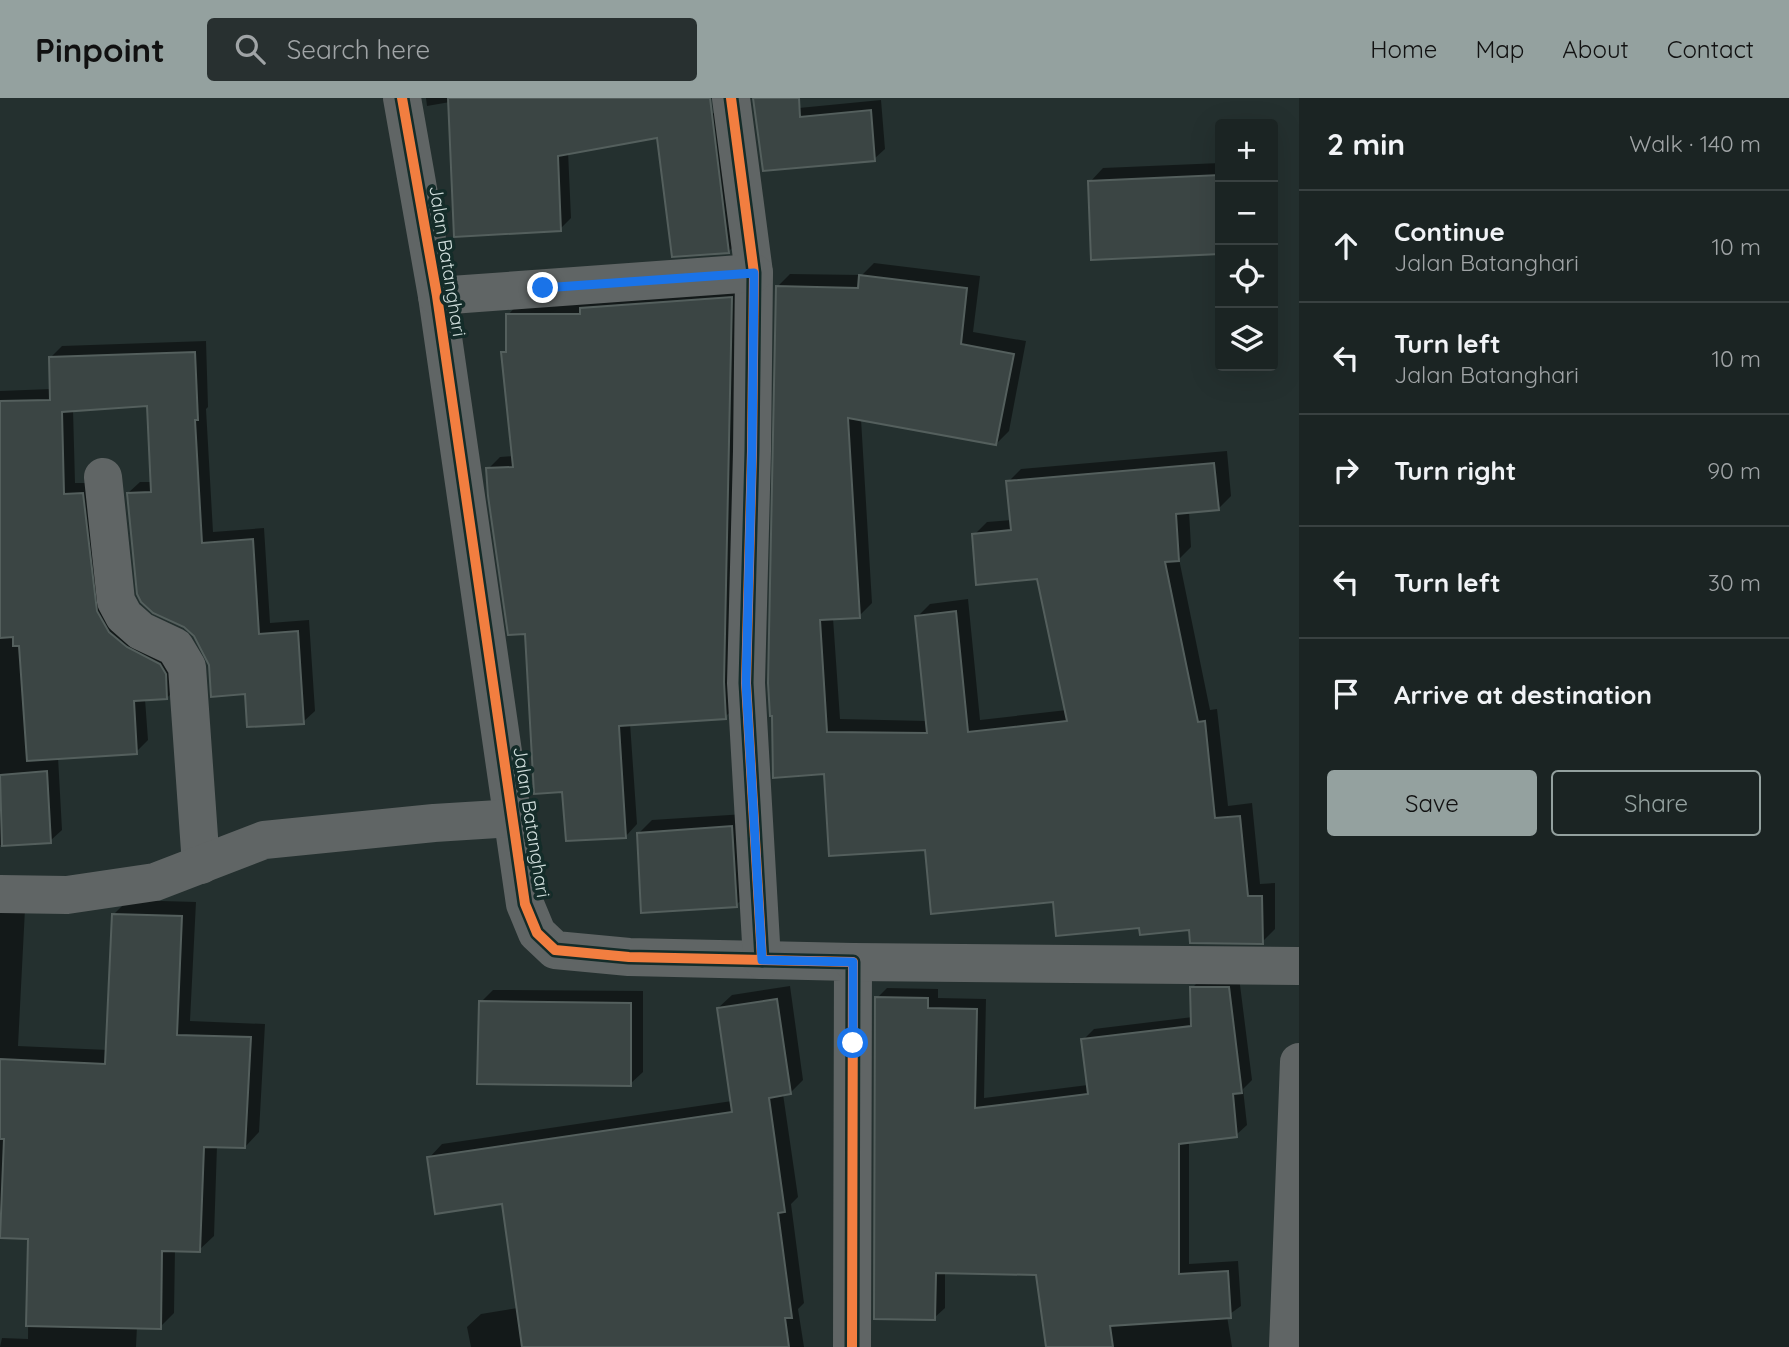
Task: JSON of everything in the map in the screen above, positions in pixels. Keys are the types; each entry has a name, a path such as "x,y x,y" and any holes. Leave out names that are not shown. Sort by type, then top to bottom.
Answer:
{"street":[{"name":"Jalan Batanghari","path":"402,98 438,296 525,904 537,933 555,950 629,957 1299,966"},
{"path":"731,98 754,273 746,683 762,960"},
{"path":"438,296 754,273"},
{"path":"103,477 116,601 124,616 141,631 175,648 187,667 201,865"},
{"path":"0,894 67,895 155,882 264,840 513,818"},
{"path":"852,1347 853,962"},
{"path":"1288,1347 1299,1062"}],"building":[{"path":"448,98 710,98 729,253 672,257 657,138 558,156 561,231 454,237"},
{"path":"753,98 799,98 800,117 871,110 875,161 763,171"},
{"path":"1215,175 1215,254 1091,260 1088,181"},
{"path":"859,275 967,288 961,344 1014,354 996,445 848,418 860,618 820,620 827,732 927,733 915,616 956,611 968,732 1067,721 1037,579 976,585 972,534 1011,530 1006,481 1214,463 1219,510 1176,514 1179,561 1165,562 1198,722 1205,721 1215,818 1240,816 1248,896 1262,896 1263,944 1190,943 1189,930 1140,935 1139,928 1056,936 1053,902 931,914 925,850 829,856 824,774 773,778 772,716 768,683 776,286 858,288"},
{"path":"732,297 724,682 726,719 619,726 626,838 566,841 562,792 534,794 525,634 508,635 488,496 486,468 513,467 501,352 506,352 506,314 580,314 580,308"},
{"path":"195,352 198,420 195,420 202,543 253,539 259,634 298,631 304,724 247,727 245,694 211,697 209,665 194,636 184,627 153,613 137,594 127,493 151,492 147,406 62,412 64,494 83,493 97,611 109,632 127,647 160,664 166,674 167,699 134,701 137,754 27,761 19,646 13,646 13,637 0,638 0,401 50,400 49,357"},
{"path":"47,771 51,843 2,846 0,775"},
{"path":"732,826 737,907 641,913 637,833"},
{"path":"112,914 182,916 177,1035 251,1037 245,1148 204,1147 200,1252 162,1251 161,1329 26,1326 28,1239 0,1238 4,1139 0,1139 0,1059 105,1064"},
{"path":"1190,987 1229,987 1242,1093 1233,1094 1237,1137 1179,1144 1179,1274 1228,1271 1231,1318 1110,1326 1113,1347 1046,1347 1036,1275 936,1273 935,1320 874,1319 875,997 928,998 928,1008 977,1009 975,1108 1088,1094 1081,1039 1191,1026"},
{"path":"777,999 791,1094 769,1098 785,1212 778,1213 792,1318 785,1318 789,1347 522,1347 502,1204 435,1214 427,1157 732,1112 717,1008"},
{"path":"479,1001 631,1003 631,1086 477,1084"}],"cycle path":[{"path":"402,98 437,296 525,904 537,933 555,950 629,957 853,962 852,1347"},
{"path":"731,98 754,273 746,683 762,960"}],"route":[{"path":"543,288 754,273 746,683 762,960 853,962 853,1043"}]}
